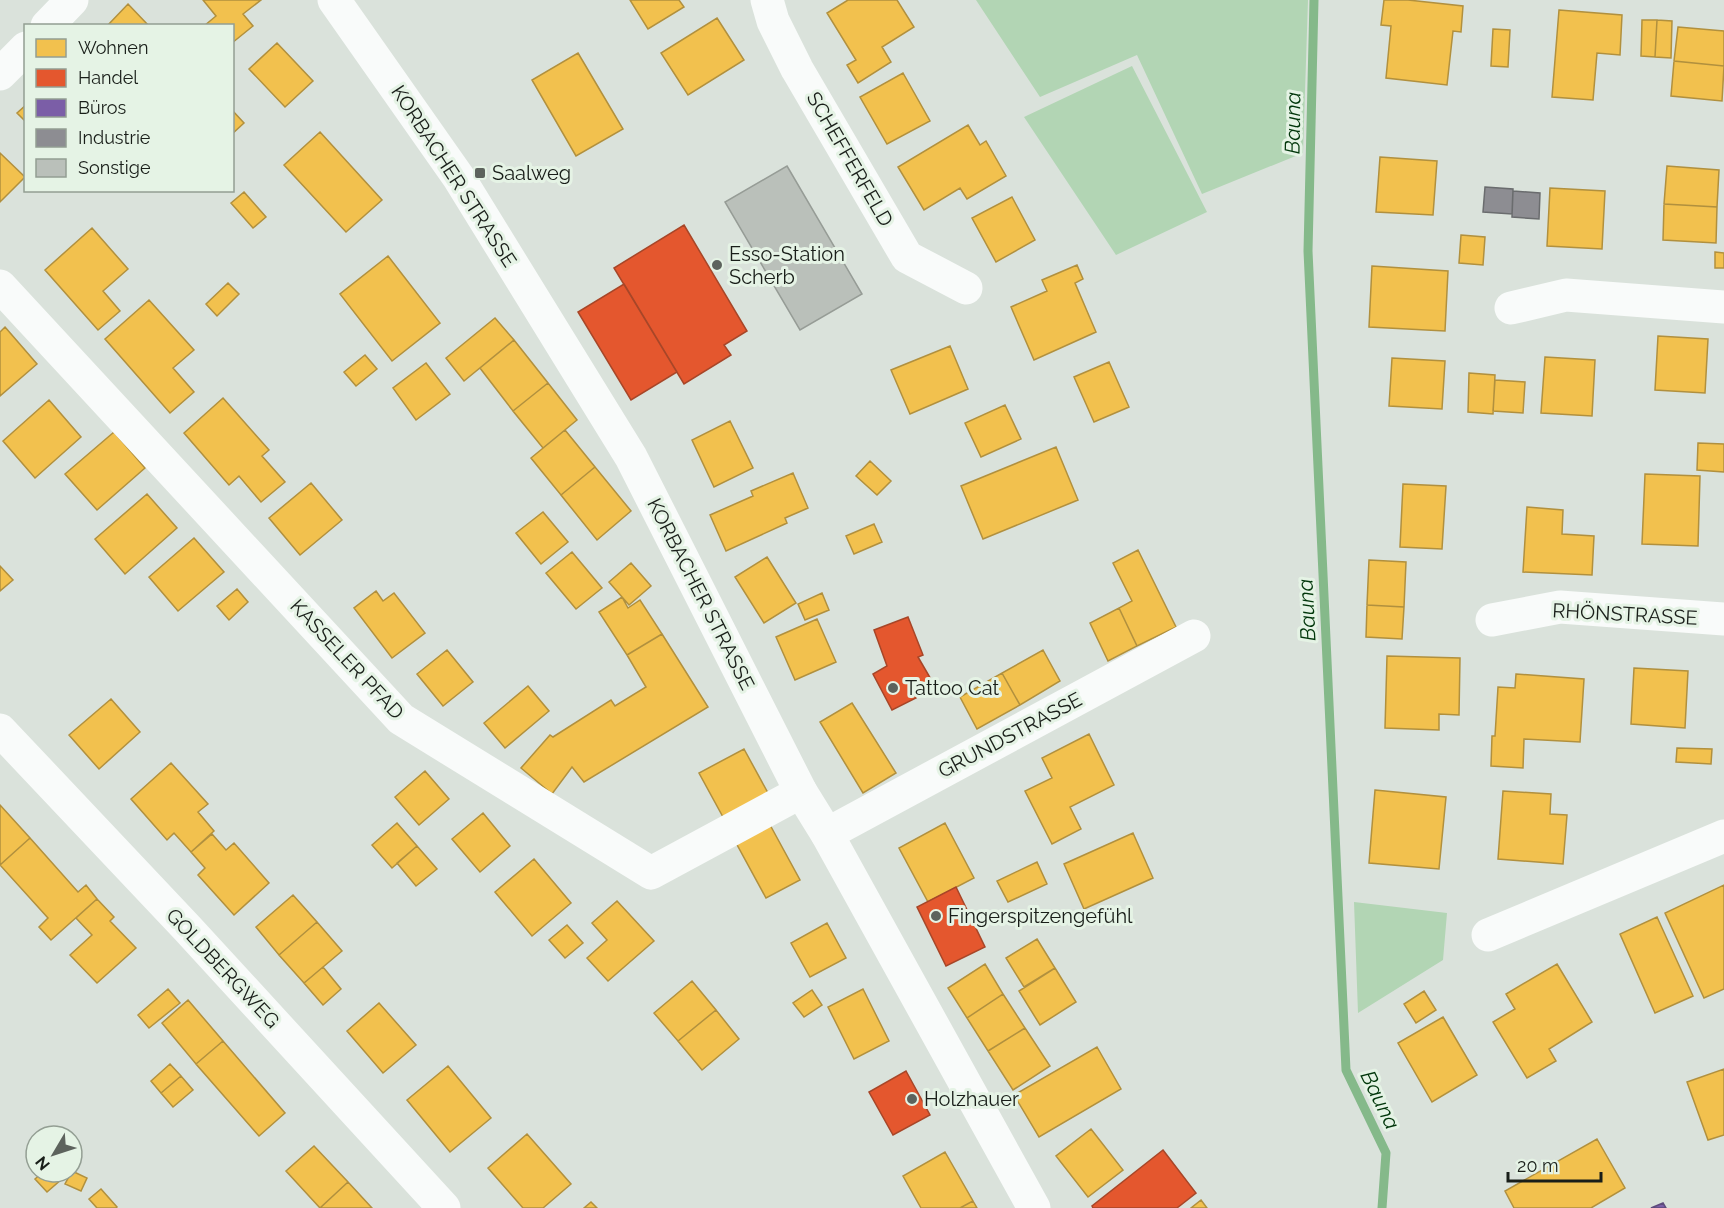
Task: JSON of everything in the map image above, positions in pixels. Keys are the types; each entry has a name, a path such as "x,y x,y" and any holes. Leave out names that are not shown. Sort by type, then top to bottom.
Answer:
{"street":[{"name":"KORBACHER STRASSE","path":"334,0 459,178 631,457 801,792 827,834 1034,1208"},
{"name":"SCHEFFERFELD","path":"767,0 773,21 797,69 907,257 966,288"},
{"path":"0,74 24,50"},
{"name":"KASSELER PFAD","path":"0,286 401,719 651,873 801,792"},
{"path":"1511,309 1566,295 1724,307"},
{"name":"RHÖNSTRASSE","path":"1492,620 1560,607 1724,619"},
{"name":"GRUNDSTRASSE","path":"827,834 1194,636"},
{"name":"GOLDBERGWEG","path":"0,730 187,928 444,1208"},
{"path":"1488,935 1724,836"}],"green space":[{"path":"976,0 1308,0 1303,153 1202,194 1137,55 1040,97"},
{"path":"1132,66 1207,212 1116,255 1024,117"},
{"path":"1354,902 1447,913 1443,960 1358,1013"}],"building: Wohnen":[{"path":"203,0 261,0 243,14 253,26 234,41 234,24 206,24 216,16"},
{"path":"630,0 679,0 684,7 648,29"},
{"path":"848,0 897,0 914,27 882,47 891,62 858,83 847,65 856,60 827,13"},
{"path":"1384,0 1408,0 1463,6 1461,32 1453,31 1447,85 1386,78 1391,26 1381,25"},
{"path":"128,4 147,24 109,24"},
{"path":"1559,10 1622,15 1620,55 1597,53 1593,100 1552,97"},
{"path":"717,18 744,60 688,95 661,53"},
{"path":"1642,20 1657,20 1655,57 1641,56"},
{"path":"1657,20 1672,21 1671,58 1655,57"},
{"path":"1678,27 1724,31 1724,66 1674,61"},
{"path":"1493,29 1510,30 1508,67 1491,66"},
{"path":"277,43 313,81 285,107 249,69"},
{"path":"578,53 623,129 576,156 532,80"},
{"path":"1674,61 1724,66 1722,101 1671,96"},
{"path":"903,73 930,121 887,144 860,97"},
{"path":"24,107 24,120 17,113"},
{"path":"234,112 244,123 234,132"},
{"path":"968,125 980,145 986,141 1006,176 967,199 960,188 924,210 898,167"},
{"path":"320,132 382,200 346,232 284,165"},
{"path":"0,153 24,178 0,202"},
{"path":"1380,157 1437,161 1433,215 1376,212"},
{"path":"1667,166 1719,170 1717,207 1664,204"},
{"path":"1550,188 1605,191 1602,249 1547,246"},
{"path":"244,192 266,217 253,228 231,203"},
{"path":"1012,197 1035,240 996,262 972,218"},
{"path":"1664,204 1717,207 1716,243 1663,240"},
{"path":"92,228 128,269 103,291 120,311 98,330 45,270"},
{"path":"1461,235 1485,237 1483,265 1459,263"},
{"path":"1715,252 1724,253 1724,268 1715,268"},
{"path":"388,256 440,323 392,361 340,294"},
{"path":"1077,265 1083,279 1075,283 1096,332 1034,360 1011,307 1047,291 1042,280"},
{"path":"1372,266 1448,271 1445,331 1369,327"},
{"path":"228,283 239,294 217,316 206,304"},
{"path":"149,300 194,350 173,368 194,392 170,413 105,339"},
{"path":"495,318 514,340 464,381 446,358"},
{"path":"5,327 37,364 0,396 0,332"},
{"path":"1658,336 1708,339 1705,393 1655,390"},
{"path":"514,340 548,383 513,411 480,368"},
{"path":"950,346 968,389 910,414 891,370"},
{"path":"365,355 377,369 356,386 344,372"},
{"path":"1545,357 1595,360 1592,416 1541,413"},
{"path":"1392,358 1445,361 1442,409 1389,406"},
{"path":"1109,362 1129,407 1094,422 1074,377"},
{"path":"426,363 450,394 416,420 393,388"},
{"path":"1469,373 1495,375 1493,414 1468,412"},
{"path":"1495,380 1525,382 1523,413 1493,411"},
{"path":"548,383 577,420 543,448 513,411"},
{"path":"223,398 269,450 262,456 285,482 261,502 239,476 229,485 184,433"},
{"path":"49,400 81,437 35,478 3,441"},
{"path":"1005,405 1021,439 981,457 965,423"},
{"path":"730,421 753,468 714,487 692,440"},
{"path":"565,430 595,467 561,495 531,458"},
{"path":"114,432 145,468 97,510 65,474"},
{"path":"1698,443 1724,444 1724,472 1697,470"},
{"path":"1056,447 1078,500 983,539 961,486"},
{"path":"870,461 891,481 877,495 856,476"},
{"path":"595,467 631,511 597,540 561,495"},
{"path":"793,473 808,508 785,518 787,523 726,551 710,515 753,496 751,491"},
{"path":"1645,474 1700,476 1698,546 1642,544"},
{"path":"311,483 342,520 300,555 269,518"},
{"path":"1403,484 1446,486 1442,549 1400,547"},
{"path":"147,494 177,528 125,574 95,539"},
{"path":"1527,507 1563,510 1562,534 1594,536 1592,575 1523,572"},
{"path":"543,512 568,542 541,564 516,533"},
{"path":"874,524 882,542 854,554 846,536"},
{"path":"194,538 224,572 178,611 149,577"},
{"path":"1138,550 1176,627 1137,646 1119,608 1132,601 1113,563"},
{"path":"572,552 602,588 576,609 546,573"},
{"path":"767,557 796,603 764,623 735,577"},
{"path":"1369,560 1406,562 1404,607 1367,605"},
{"path":"631,563 651,586 629,605 609,582"},
{"path":"0,566 13,580 0,591"},
{"path":"237,589 248,602 229,620 217,606"},
{"path":"376,591 383,601 394,593 425,633 392,658 354,608"},
{"path":"822,593 829,610 805,620 798,604"},
{"path":"622,597 628,608 640,600 662,634 627,655 599,612"},
{"path":"1367,605 1404,607 1402,639 1366,637"},
{"path":"1119,608 1137,646 1108,661 1090,623"},
{"path":"817,619 836,662 795,680 776,637"},
{"path":"662,634 708,707 584,782 572,767 552,794 521,768 550,735 553,737 611,700 615,706 646,687 627,655"},
{"path":"447,650 473,682 443,706 417,674"},
{"path":"1043,650 1060,681 1020,705 1002,673"},
{"path":"1387,656 1460,658 1459,715 1439,714 1439,730 1385,728"},
{"path":"1634,668 1688,671 1685,728 1631,724"},
{"path":"1002,673 1020,705 977,729 960,697"},
{"path":"1516,674 1584,679 1580,742 1524,739 1523,768 1491,766 1498,687 1515,688"},
{"path":"528,686 549,711 505,748 484,723"},
{"path":"111,699 140,732 99,769 69,735"},
{"path":"852,703 896,773 863,793 820,722"},
{"path":"1089,734 1114,785 1070,807 1081,829 1052,844 1025,791 1052,778 1042,758"},
{"path":"1677,748 1712,749 1711,764 1676,762"},
{"path":"744,749 768,793 723,817 699,773"},
{"path":"171,763 208,804 198,812 214,831 191,852 174,833 167,840 131,799"},
{"path":"425,771 449,799 419,825 395,797"},
{"path":"1375,790 1446,797 1439,869 1369,863"},
{"path":"1503,791 1551,794 1550,814 1567,815 1563,864 1498,859"},
{"path":"0,805 30,838 0,865"},
{"path":"483,813 510,846 480,872 452,839"},
{"path":"397,823 417,846 392,868 372,845"},
{"path":"769,823 800,880 766,898 735,841"},
{"path":"945,823 974,878 928,902 899,848"},
{"path":"1133,833 1153,878 1084,909 1064,864"},
{"path":"212,834 226,850 234,843 269,883 234,915 198,875 205,868 191,852"},
{"path":"30,838 78,892 86,885 97,899 51,940 39,927 48,918 0,865"},
{"path":"417,846 437,869 416,886 397,863"},
{"path":"534,859 571,903 532,936 495,892"},
{"path":"1037,862 1047,884 1008,902 997,881"},
{"path":"1724,885 1724,989 1704,998 1665,913"},
{"path":"293,895 317,922 279,955 256,927"},
{"path":"97,899 114,917 110,921 136,948 97,983 70,955 92,935 76,918"},
{"path":"617,901 654,941 608,981 587,958 607,940 592,923"},
{"path":"1657,917 1693,996 1655,1013 1620,934"},
{"path":"317,922 342,951 304,983 279,955"},
{"path":"827,923 846,958 810,977 791,943"},
{"path":"567,925 583,943 565,958 549,940"},
{"path":"1037,939 1055,968 1024,987 1006,958"},
{"path":"985,964 1003,994 967,1018 948,988"},
{"path":"1557,964 1592,1022 1549,1049 1556,1061 1527,1078 1493,1022 1515,1009 1506,994"},
{"path":"323,967 341,989 323,1005 304,983"},
{"path":"1055,968 1076,1002 1040,1025 1019,991"},
{"path":"692,981 716,1010 678,1041 654,1013"},
{"path":"168,989 180,1003 149,1028 138,1015"},
{"path":"863,989 889,1041 854,1059 828,1007"},
{"path":"812,990 822,1005 804,1017 793,1003"},
{"path":"1424,991 1436,1010 1416,1023 1404,1004"},
{"path":"1003,994 1025,1028 988,1051 967,1018"},
{"path":"188,1000 223,1041 196,1064 162,1023"},
{"path":"379,1003 416,1045 383,1073 347,1031"},
{"path":"716,1010 739,1039 702,1070 678,1041"},
{"path":"1443,1017 1477,1075 1432,1102 1398,1043"},
{"path":"1025,1028 1050,1066 1013,1090 988,1051"},
{"path":"223,1041 285,1113 259,1136 196,1064"},
{"path":"1097,1047 1121,1089 1039,1137 1014,1095"},
{"path":"170,1064 181,1076 161,1093 151,1081"},
{"path":"448,1066 491,1118 450,1152 407,1100"},
{"path":"1724,1069 1724,1135 1708,1140 1687,1082"},
{"path":"181,1076 193,1090 173,1107 161,1093"},
{"path":"1091,1129 1123,1170 1088,1197 1056,1156"},
{"path":"527,1134 571,1184 543,1208 523,1208 488,1168"},
{"path":"1597,1139 1625,1188 1591,1208 1514,1208 1505,1191"},
{"path":"314,1146 348,1182 320,1208 286,1171"},
{"path":"945,1152 973,1201 960,1208 921,1208 903,1176"},
{"path":"84,1177 87,1178 81,1191 65,1184 84,1184"},
{"path":"348,1182 372,1208 320,1208"},
{"path":"40,1184 56,1184 47,1192"},
{"path":"101,1189 116,1208 97,1208 89,1199"},
{"path":"1201,1200 1207,1208 1191,1208"},
{"path":"973,1201 977,1208 960,1208"},
{"path":"591,1202 597,1208 584,1208"}],"building: Handel":[{"path":"684,225 747,331 724,345 731,355 684,384 614,268"},
{"path":"624,284 677,372 631,400 578,312"},
{"path":"908,617 923,655 918,657 932,681 913,692 916,698 892,710 873,674 887,666 874,630"},
{"path":"956,887 985,947 946,966 917,907"},
{"path":"906,1071 930,1115 893,1135 869,1092"},
{"path":"1163,1150 1196,1193 1177,1208 1093,1208 1092,1206"}],"building: Büros":[{"path":"1663,1203 1666,1208 1651,1208"}],"building: Industrie":[{"path":"1485,187 1513,189 1512,214 1483,212"},
{"path":"1513,191 1540,193 1539,219 1512,217"}],"building: Sonstige":[{"path":"787,166 862,294 800,330 725,202"}],"waterway":[{"name":"Bauna","path":"1314,0 1308,251 1346,1070 1386,1153 1382,1208"}],"place":[{"name":"Saalweg","path":"480,173"},
{"name":"Esso-Station Scherb","path":"717,265"},
{"name":"Tattoo Cat","path":"893,688"},
{"name":"Fingerspitzengefühl","path":"936,916"},
{"name":"Holzhauer","path":"912,1099"}]}
